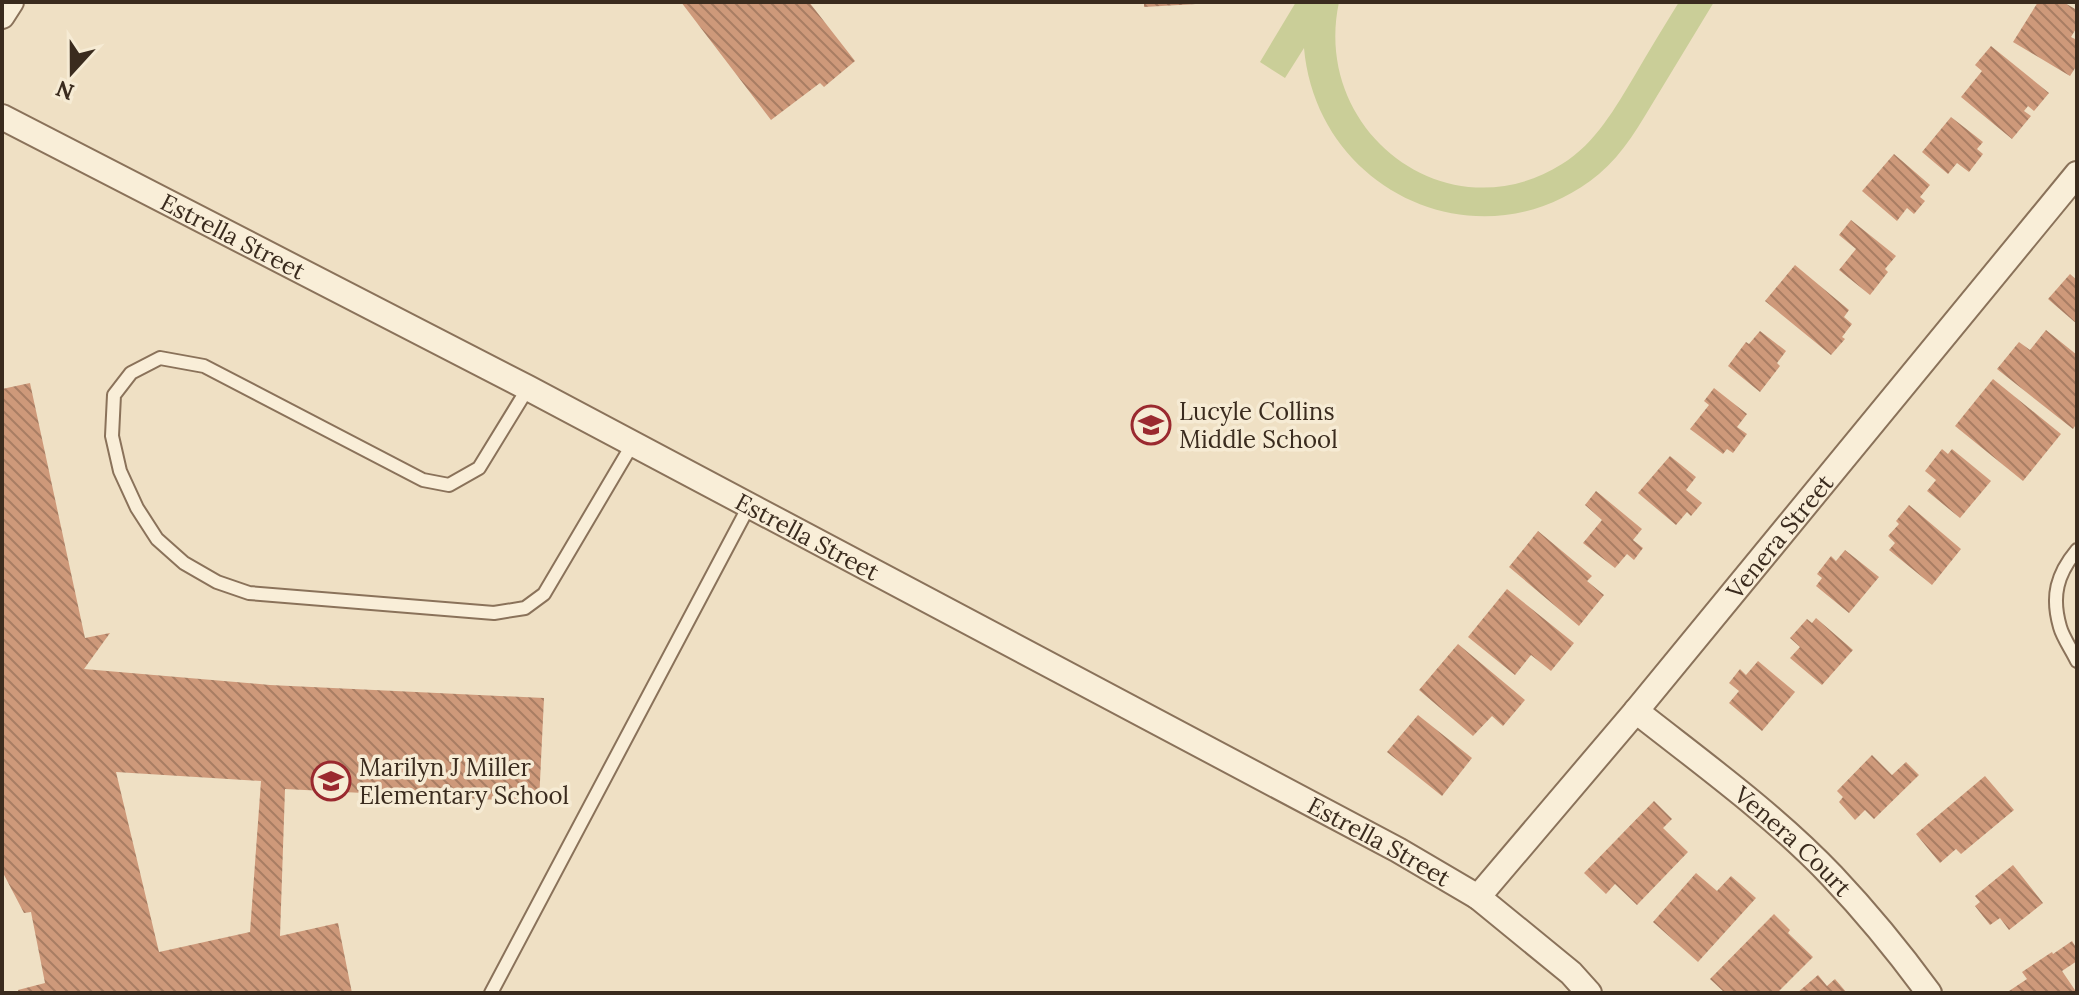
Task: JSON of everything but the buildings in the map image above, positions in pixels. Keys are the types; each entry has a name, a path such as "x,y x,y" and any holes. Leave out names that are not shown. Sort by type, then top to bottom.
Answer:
{"street":[{"path":"2,16 11,2"},
{"name":"Estrella Street","path":"2,117 528,388 1398,850 1478,897 1571,973 1589,993"},
{"name":"Venera Street","path":"1478,897 1636,711 2077,174"},
{"name":"Venera Court","path":"1636,711 1754,805 1830,875 1901,954 1929,993"}],"lane":[{"path":"528,388 479,468 449,485 423,480 204,366 160,358 131,373 114,395 112,436 120,471 137,508 157,539 184,563 217,582 249,593 494,613 525,608 544,594 632,445"},
{"path":"491,993 749,506"},
{"path":"2077,550 2065,565 2056,591 2060,627 2077,661"}],"green space":[{"path":"1296,2 1339,2 1336,49 1346,92 1367,129 1397,159 1434,179 1475,187 1519,183 1574,156 1612,112 1679,2 1714,2 1638,127 1608,166 1554,202 1506,215 1459,214 1413,201 1373,177 1339,143 1316,99 1304,48 1285,78 1260,62"}],"place":[{"name":"Lucyle Collins Middle School","path":"1151,425"},
{"name":"Marilyn J Miller Elementary School","path":"331,781"}]}
